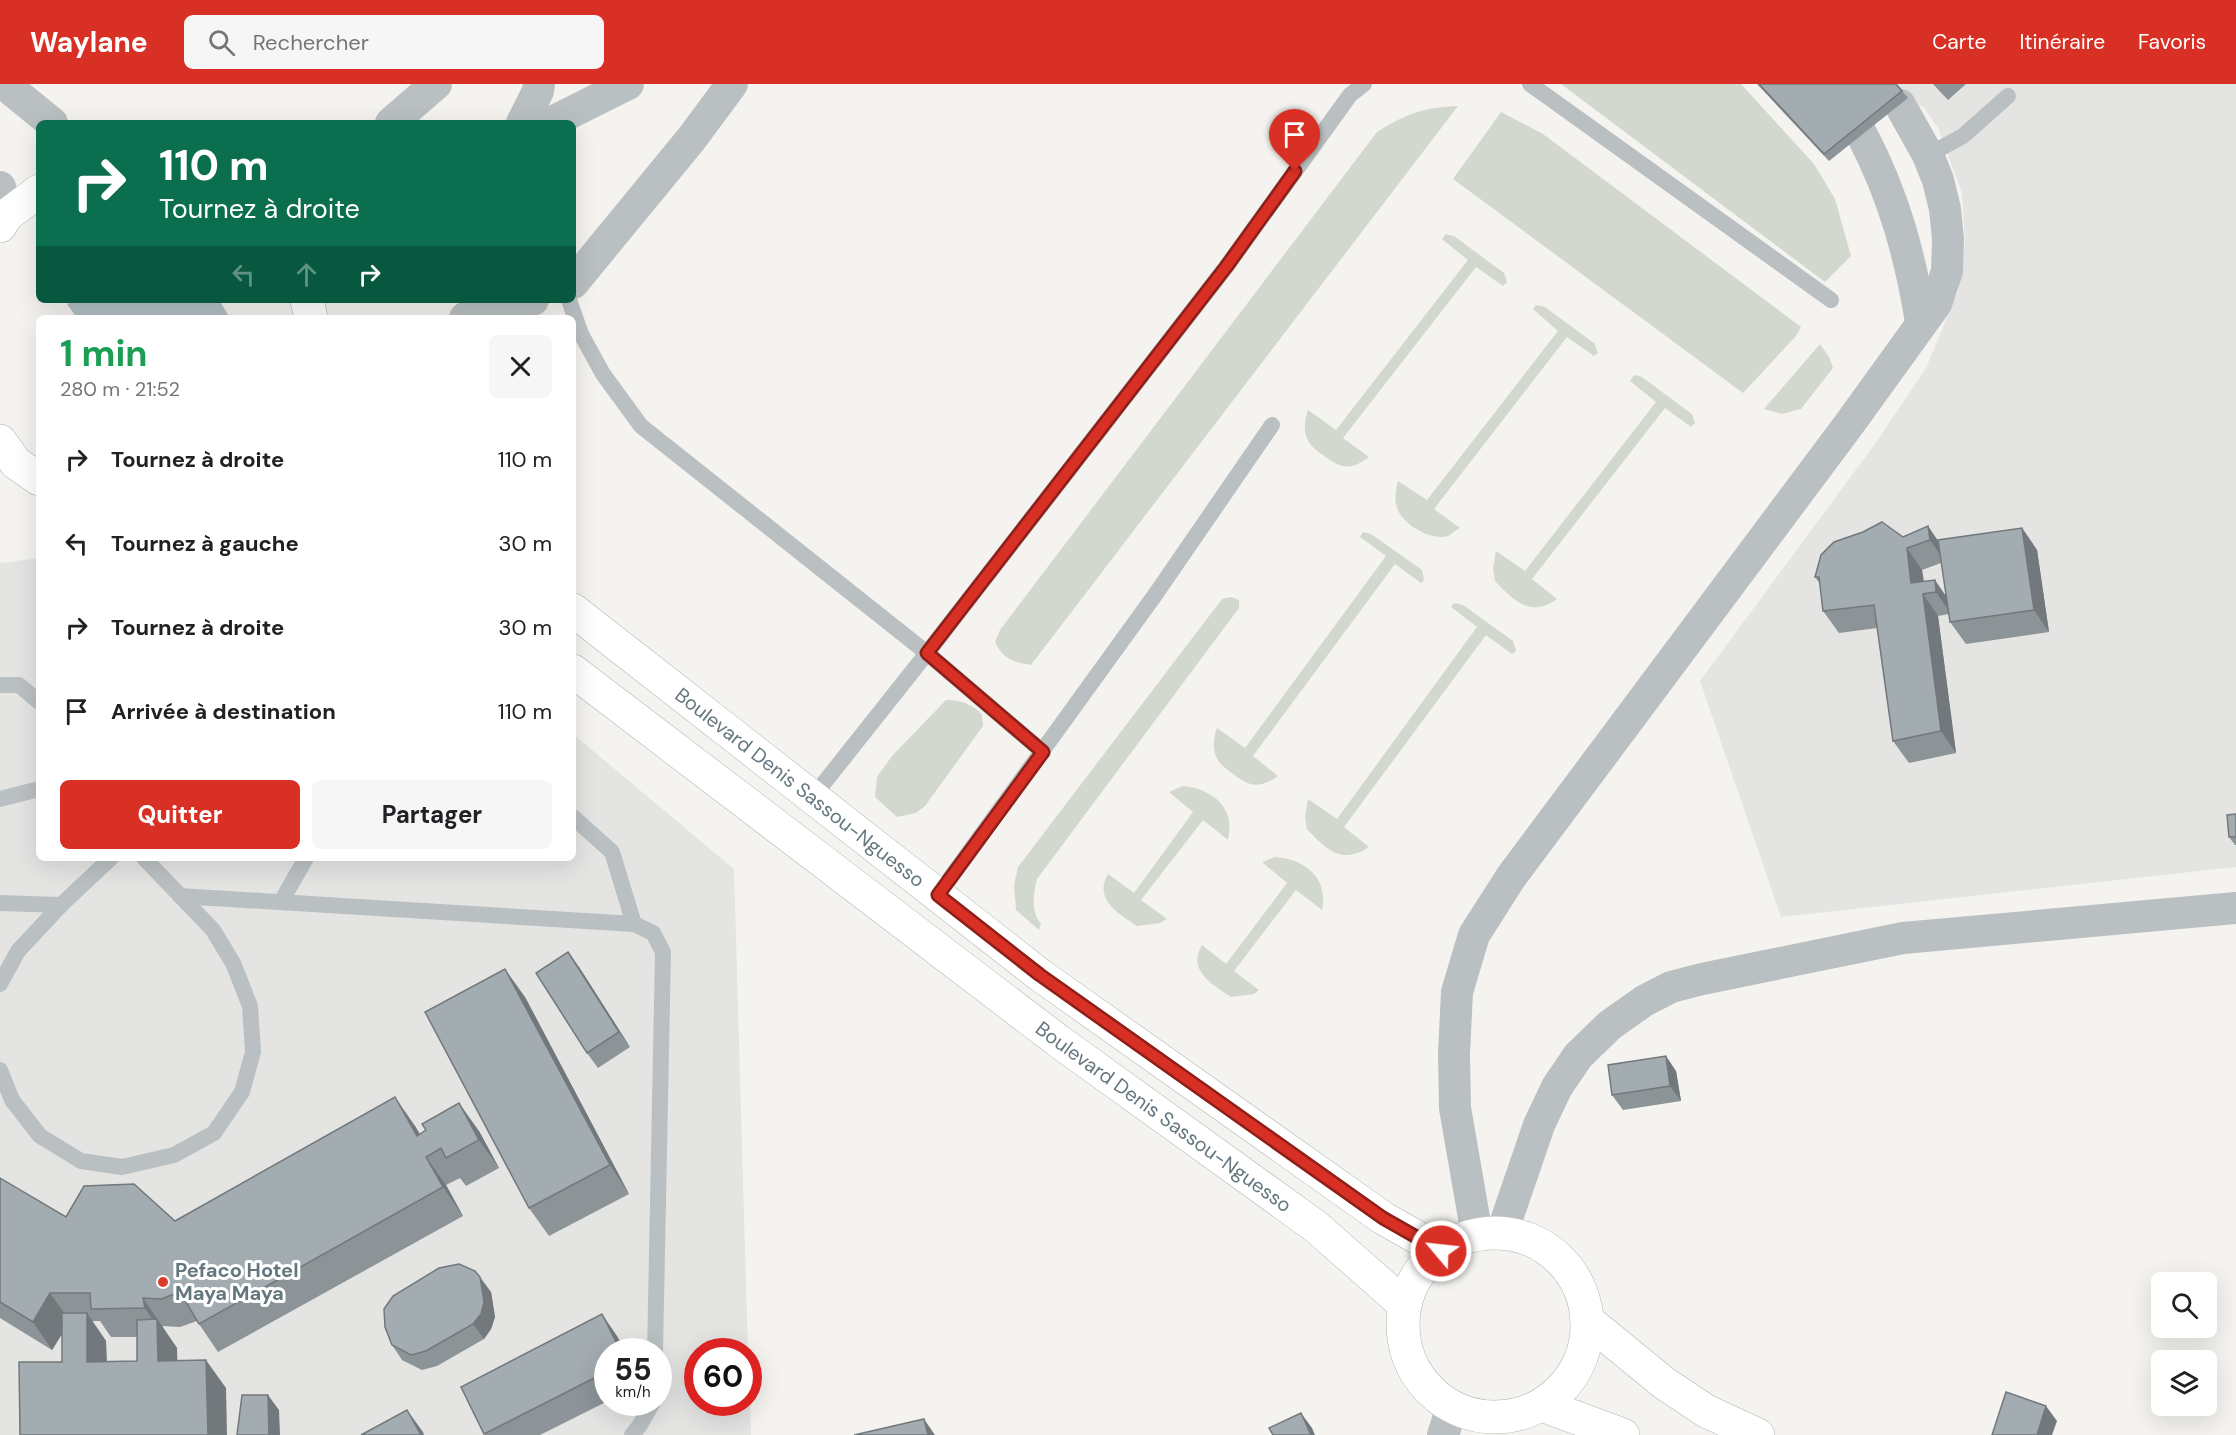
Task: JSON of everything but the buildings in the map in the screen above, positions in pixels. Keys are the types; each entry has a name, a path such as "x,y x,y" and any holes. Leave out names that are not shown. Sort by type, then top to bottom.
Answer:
{"main road":[{"path":"2,209 36,192"},
{"name":"Boulevard Denis Sassou-Nguesso","path":"576,612 1040,975 1383,1218 1441,1251"},
{"name":"Boulevard Denis Sassou-Nguesso","path":"576,673 1057,1040 1315,1226 1405,1305"},
{"path":"1490,1234 1521,1237 1554,1254 1567,1268 1584,1302 1587,1320 1584,1346 1576,1369 1561,1389 1542,1405 1520,1414 1497,1418 1473,1415 1447,1421 1432,1393 1417,1374 1407,1352 1403,1329 1405,1305 1413,1284 1425,1265 1441,1251 1458,1240 1490,1234"},
{"path":"1587,1320 1672,1388 1706,1411 1758,1435"},
{"path":"1542,1405 1623,1435"}],"street":[{"path":"4,84 48,120"},
{"path":"394,120 436,84"},
{"path":"524,120 538,92 538,84"},
{"path":"556,120 628,84"},
{"path":"576,280 685,147 732,84"},
{"path":"1490,1234 1455,1108 1454,1054 1457,992 1474,935 1511,877 1829,452 1936,304 1947,271 1948,239 1938,180 1928,154 1900,105"},
{"path":"1862,135 1880,169 1901,226 1921,322"},
{"path":"476,315 522,303"},
{"path":"1490,1234 1557,1087 1578,1056 1610,1025 1644,1001 1671,987 1702,978 1904,938 2236,908"}],"lane":[{"path":"812,798 1226,267 1350,95 1364,84"},
{"path":"1530,84 1831,300"},
{"path":"1928,154 1962,136 2008,96"},
{"path":"576,320 581,334 603,374 641,426 927,653 1043,752"},
{"path":"938,895 1043,752 1272,425"},
{"path":"0,685 19,685 36,699"},
{"path":"0,800 36,790"},
{"path":"576,820 612,852 634,924"},
{"path":"0,984 18,951 61,905 108,861"},
{"path":"0,1070 12,1100 40,1136 81,1161 122,1167 174,1155 214,1133 242,1092 253,1052 250,1006 233,963 213,930 147,861"},
{"path":"281,902 304,861"},
{"path":"180,896 634,924 653,933 663,952 655,1338"},
{"path":"0,903 61,905"},
{"path":"632,1435 645,1416"}],"shaded area":[{"path":"1561,84 1741,84 1814,164 1835,199 1851,256 1825,282"},
{"path":"1757,84 2236,84 2236,867 1781,917 1700,681 1877,441 1926,368 1958,291 1965,242 1962,193 1938,128 1924,108 1907,98 1829,161"},
{"path":"1458,106 1031,665 1005,656 995,642 1000,630 1377,132 1397,120 1416,113 1435,108"},
{"path":"1501,112 1543,134 1801,327 1796,336 1743,393 1453,179"},
{"path":"1446,234 1454,236 1504,273 1507,282 1503,286 1476,267 1343,438 1369,457 1351,466 1335,463 1316,450 1308,441 1305,420 1308,410 1336,430 1468,260 1442,239"},
{"path":"221,303 228,315 75,315 67,304"},
{"path":"1536,305 1545,307 1594,343 1598,353 1594,356 1567,337 1434,509 1460,528 1448,536 1441,537 1418,530 1405,520 1397,508 1395,498 1398,481 1427,500 1558,331 1533,309"},
{"path":"1820,344 1833,368 1801,409 1782,414 1764,409"},
{"path":"1634,375 1642,377 1692,414 1695,423 1691,427 1665,408 1532,579 1557,599 1548,605 1539,607 1523,605 1495,581 1493,568 1496,551 1525,571 1656,402 1630,381"},
{"path":"1363,532 1371,534 1422,570 1424,580 1421,583 1395,564 1253,756 1278,776 1265,783 1249,784 1225,768 1217,759 1214,738 1217,728 1245,748 1386,556 1360,537"},
{"path":"36,558 36,861 576,861 576,737 734,869 748,1338 684,1338 684,1416 750,1416 751,1435 0,1435 0,563"},
{"path":"1231,597 1239,600 1239,608 1037,879 1034,903 1041,924 1039,930 1016,910 1014,885 1018,867 1222,599"},
{"path":"1454,603 1463,605 1513,641 1516,651 1512,654 1486,635 1344,827 1369,847 1350,855 1335,853 1307,829 1305,816 1308,799 1337,819 1477,627 1451,607"},
{"path":"946,700 966,703 974,708 982,714 983,726 925,806 916,813 897,817 875,797 877,777 892,756"},
{"path":"1183,786 1204,791 1220,802 1229,818 1228,840 1203,820 1141,900 1167,919 1160,923 1137,926 1110,905 1104,891 1104,883 1108,874 1134,893 1193,812 1169,792"},
{"path":"1275,857 1296,862 1312,872 1322,888 1322,910 1296,890 1234,971 1259,990 1254,994 1231,997 1204,976 1198,962 1198,954 1202,945 1226,964 1287,883 1262,862"}],"place":[{"name":"Pefaco Hotel Maya Maya","path":"163,1282"}],"route":[{"path":"1295,171 1226,267 927,653 1043,752 938,895 1040,975 1383,1218 1441,1251"}]}
